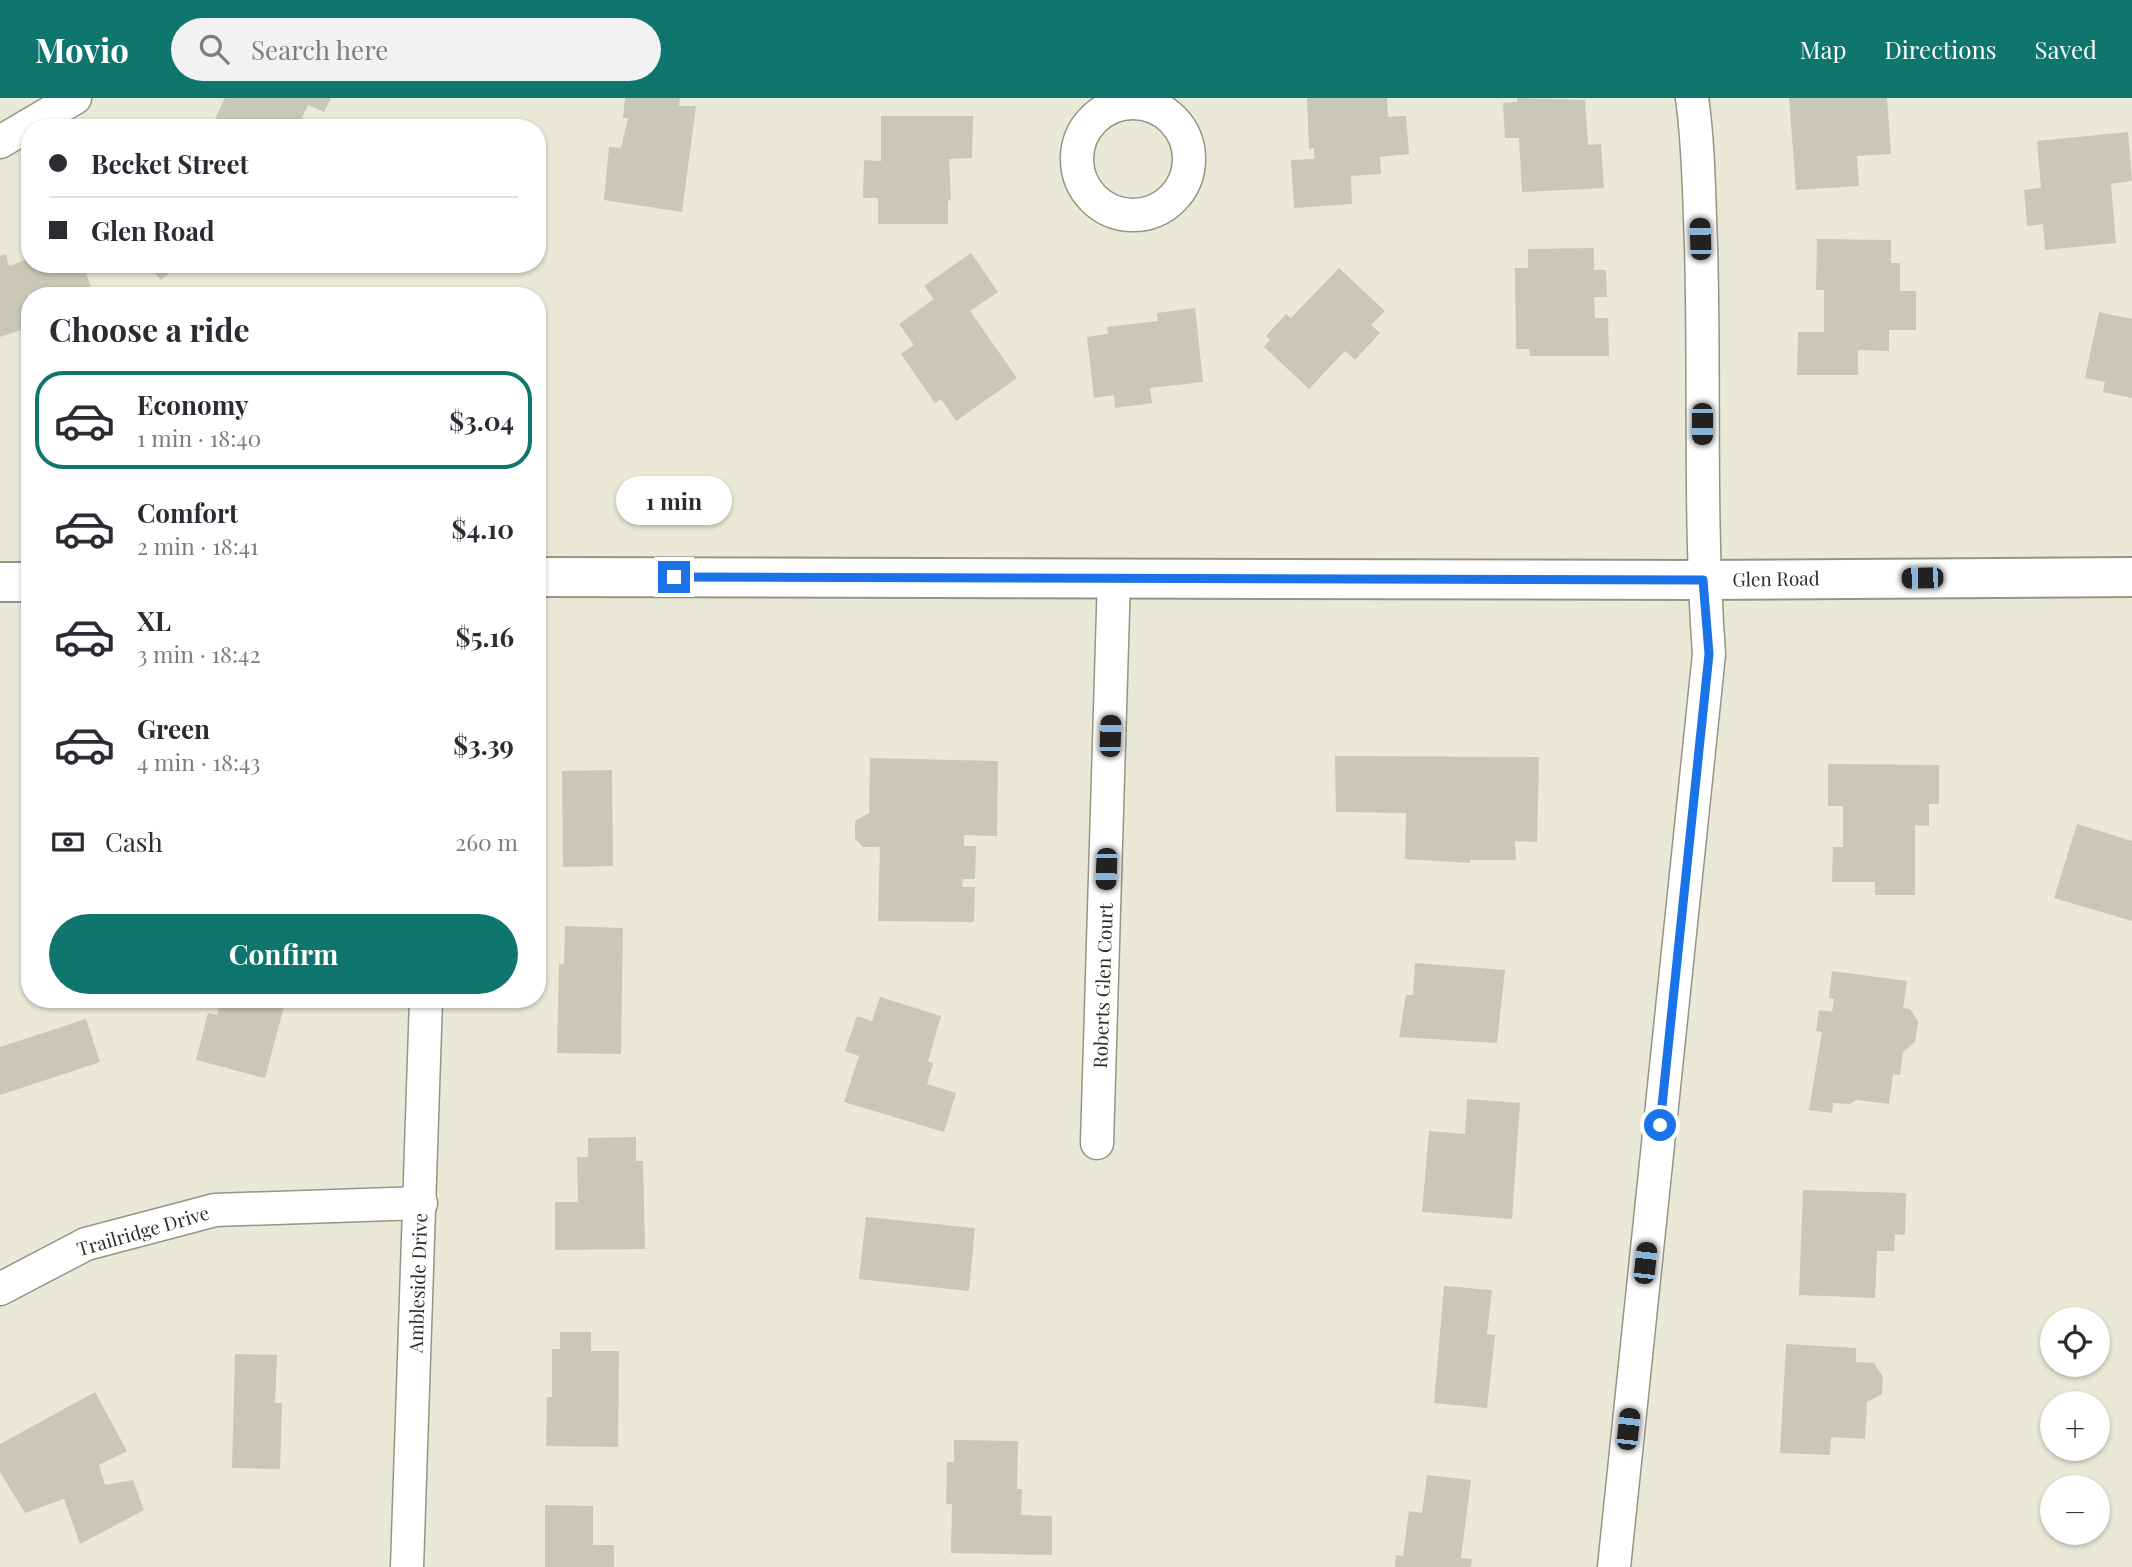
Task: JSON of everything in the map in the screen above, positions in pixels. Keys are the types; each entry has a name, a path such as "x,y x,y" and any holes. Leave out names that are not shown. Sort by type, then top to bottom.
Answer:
{"main road":[{"name":"Glen Road","path":"546,577 1703,580 2132,577"},
{"path":"0,582 21,582"}],"street":[{"path":"39,119 75,98"},
{"path":"1614,1567 1709,654 1703,580 1702,293 1697,131 1692,98"},
{"path":"0,142 21,130"},
{"name":"Roberts Glen Court","path":"1097,1143 1114,577"},
{"name":"Ambleside Drive","path":"407,1567 426,1008"},
{"name":"Trailridge Drive","path":"0,1289 86,1244 215,1210 421,1203"}],"building":[{"path":"225,98 331,98 324,112 308,105 301,119 215,119"},
{"path":"625,98 680,98 679,106 696,106 682,212 604,200 609,147 621,148 628,118 623,118"},
{"path":"1307,98 1387,98 1388,117 1406,116 1409,154 1380,157 1381,174 1351,176 1352,204 1294,208 1291,160 1314,159 1314,148 1309,149"},
{"path":"1517,98 1585,100 1588,145 1601,144 1604,188 1522,192 1519,138 1505,138 1503,103 1517,102"},
{"path":"1789,98 1887,98 1891,154 1857,156 1859,186 1796,190"},
{"path":"881,116 973,116 972,158 949,159 951,200 948,201 948,224 878,224 878,198 863,198 864,160 881,161"},
{"path":"2128,132 2132,181 2111,184 2116,243 2045,250 2043,224 2027,226 2024,190 2041,188 2037,141"},
{"path":"1817,239 1891,240 1891,263 1900,263 1900,291 1916,291 1916,330 1889,330 1889,351 1858,350 1858,375 1797,375 1798,332 1824,332 1824,290 1816,290"},
{"path":"1594,248 1594,270 1606,270 1607,297 1594,297 1595,318 1608,318 1609,356 1530,356 1529,349 1516,349 1515,268 1528,268 1528,249"},
{"path":"971,253 998,292 970,311 1017,378 956,421 941,399 935,403 901,354 914,345 899,324 934,299 924,286"},
{"path":"6,254 9,266 21,261 21,273 86,273 91,287 21,287 21,330 0,337 0,256"},
{"path":"1339,268 1385,311 1371,325 1380,333 1355,360 1345,351 1309,389 1264,347 1270,340 1266,336 1286,314 1291,318"},
{"path":"155,273 169,273 161,280"},
{"path":"1195,308 1203,382 1150,388 1152,403 1115,408 1114,395 1094,398 1087,337 1108,334 1107,327 1158,321 1157,313"},
{"path":"2099,312 2132,319 2132,398 2103,392 2105,382 2085,378"},
{"path":"1335,756 1539,757 1537,842 1515,841 1516,860 1470,860 1470,863 1405,859 1406,813 1336,812"},
{"path":"870,758 998,761 997,836 964,835 964,846 976,846 975,879 963,879 962,887 975,887 974,922 878,921 880,847 863,847 855,839 855,821 869,813"},
{"path":"1828,764 1939,765 1939,804 1929,804 1929,826 1915,825 1915,895 1875,895 1875,882 1832,882 1833,847 1843,847 1843,806 1828,806"},
{"path":"612,770 613,866 563,867 562,771"},
{"path":"2077,824 2132,841 2132,921 2054,898"},
{"path":"565,926 623,928 621,1054 557,1053 559,964 564,964"},
{"path":"1415,963 1505,970 1497,1043 1399,1037 1406,995 1413,995"},
{"path":"1832,971 1907,981 1903,1008 1910,1009 1918,1022 1915,1042 1903,1052 1900,1075 1893,1074 1889,1104 1856,1100 1850,1104 1833,1103 1832,1113 1809,1110 1822,1032 1816,1031 1819,1010 1832,1012 1834,999 1829,998"},
{"path":"880,997 941,1016 928,1061 933,1063 927,1084 956,1093 944,1132 844,1102 859,1056 845,1051 857,1016 872,1021"},
{"path":"219,1008 284,1008 265,1078 196,1060 208,1013 217,1015"},
{"path":"86,1019 100,1062 0,1095 0,1047"},
{"path":"1467,1099 1520,1103 1512,1219 1422,1212 1429,1131 1465,1134"},
{"path":"636,1137 636,1161 643,1161 645,1249 555,1250 555,1202 578,1202 577,1157 588,1157 588,1138"},
{"path":"1803,1190 1906,1193 1905,1235 1895,1234 1894,1251 1877,1251 1875,1298 1799,1295"},
{"path":"866,1217 975,1228 969,1291 859,1279"},
{"path":"1444,1286 1492,1290 1487,1334 1495,1335 1487,1408 1434,1403"},
{"path":"560,1332 591,1332 591,1351 619,1351 618,1447 546,1446 547,1397 552,1397 552,1349 560,1349"},
{"path":"1786,1344 1856,1348 1856,1362 1874,1363 1883,1377 1882,1394 1867,1402 1865,1439 1831,1437 1830,1455 1780,1453"},
{"path":"235,1354 277,1355 275,1403 282,1403 280,1469 232,1468"},
{"path":"95,1392 127,1451 99,1465 105,1485 133,1480 144,1510 80,1544 64,1499 25,1513 0,1472 0,1444"},
{"path":"954,1440 1018,1441 1017,1489 1022,1489 1021,1515 1052,1516 1052,1555 951,1553 952,1504 946,1504 947,1462 954,1462"},
{"path":"1427,1475 1471,1480 1461,1558 1472,1559 1471,1567 1395,1567 1396,1555 1403,1556 1409,1511 1422,1513"},
{"path":"545,1505 593,1506 593,1545 614,1545 614,1567 545,1567"}],"route":[{"path":"674,577 1703,580 1709,654 1660,1125"}]}
